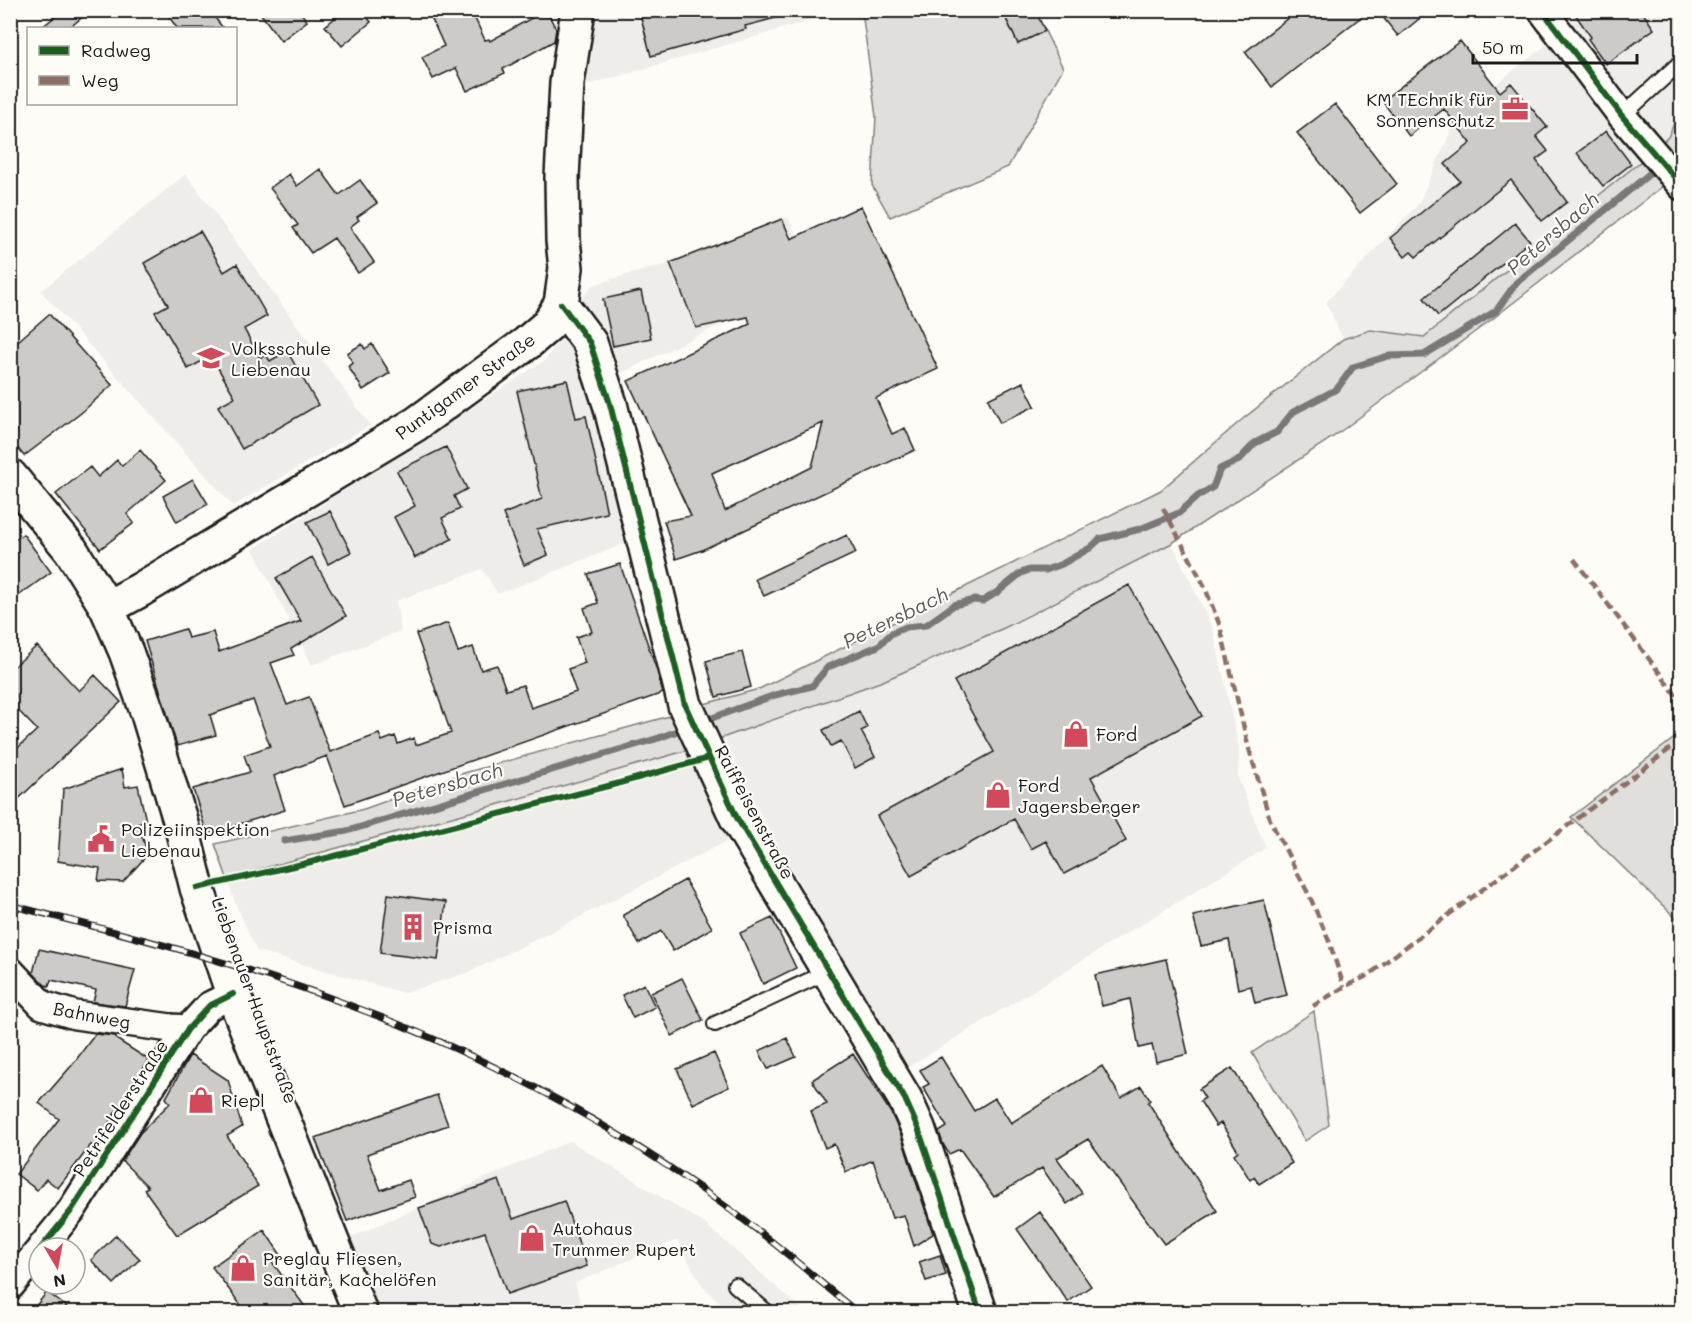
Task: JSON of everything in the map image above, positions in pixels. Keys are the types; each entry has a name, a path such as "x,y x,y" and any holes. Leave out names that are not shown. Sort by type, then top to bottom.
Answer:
{"main road":[{"name":"Puntigamer Straße","path":"107,608 416,424 527,343 548,325 561,304 566,268 562,177 567,83 578,10"},
{"name":"Raiffeisenstraße","path":"561,304 590,343 610,404 685,705 737,818 905,1099 918,1128 980,1312"},
{"name":"Liebenauer Hauptstraße","path":"10,476 71,550 107,608 126,651 180,820 197,888 233,994 360,1312"}],"street":[{"path":"1542,10 1622,116 1677,182"},
{"name":"Bahnweg","path":"10,971 42,1005 75,1015 188,1029"},
{"name":"Petrifelderstraße","path":"51,1236 71,1211 188,1029 209,1006 233,994"},
{"name":"Petrifelderstraße","path":"10,1286 27,1266"}],"lane":[{"path":"1622,116 1682,60"},
{"path":"715,1024 827,972"},
{"path":"735,1285 767,1312"}],"shaded area":[{"path":"559,11 843,11 581,87 562,42"},
{"path":"862,11 1002,11 1018,44 1045,31 1063,68 1008,167 890,217 872,185 876,117"},
{"path":"1542,11 1681,11 1681,112 1668,137 1632,169 1424,337 1370,330 1343,339 1326,302 1419,203 1452,129 1478,98 1559,35"},
{"path":"1681,112 1681,172 1495,317 1333,437 1172,543 1004,628 883,681 685,751 227,878 215,844 364,809 464,773 759,689 1161,490 1239,422 1343,339 1370,330 1424,337 1640,162 1668,137"},
{"name":"Volksschule Liebenau","path":"186,174 370,425 233,506 41,291"},
{"path":"788,217 817,278 617,375 661,538 629,542 498,594 482,569 396,601 401,631 312,665 253,549 544,361 560,340 592,285 670,263"},
{"name":"Ford Jagersberger","path":"1172,543 1213,629 1239,748 1238,778 1266,848 905,1069 760,813 723,736 883,681 1004,628"},
{"path":"1681,733 1681,923 1571,817"},
{"path":"685,751 733,838 467,973 404,993 257,951 234,900 227,878 496,805"},
{"path":"1314,1011 1329,1125 1305,1141 1252,1053"},
{"path":"570,1141 705,1224 805,1312 731,1312 703,1287 677,1240 575,1283 583,1312 526,1312 523,1308 504,1312 360,1312 333,1245"}],"building":[{"path":"63,10 91,10 70,27 42,27"},
{"path":"164,10 209,10 222,27 176,27"},
{"path":"258,10 299,10 307,21 281,41"},
{"path":"345,10 362,10 371,22 342,46 325,26"},
{"path":"440,10 471,10 485,40 490,41 546,10 556,29 554,41 503,69 505,73 467,91 456,68 433,79 422,57 444,46 430,15"},
{"path":"639,10 782,10 783,16 651,56"},
{"path":"1002,10 1035,10 1045,31 1018,44"},
{"path":"1298,10 1370,10 1272,87 1245,52"},
{"path":"1377,10 1430,10 1398,36"},
{"path":"1572,10 1641,10 1654,29 1606,64 1588,39 1591,37"},
{"path":"1460,41 1500,92 1511,83 1547,127 1536,136 1548,151 1536,160 1567,202 1542,221 1511,180 1416,257 1411,252 1405,257 1390,238 1460,181 1445,164 1471,143 1444,109 1409,136 1382,101"},
{"path":"1335,104 1397,184 1360,213 1297,133"},
{"path":"1606,131 1631,164 1603,186 1577,153"},
{"path":"320,169 339,195 360,180 377,203 357,217 359,220 350,227 374,262 358,273 334,238 311,253 293,228 298,225 270,188 289,174 297,186"},
{"path":"861,206 938,369 876,398 892,434 905,428 915,450 702,550 676,559 664,521 691,516 628,381 750,324 748,317 696,328 670,263 782,219 791,239","holes":["823,423 812,467 725,511 712,473"]},
{"path":"1515,223 1530,241 1438,316 1424,298"},
{"path":"200,231 224,272 237,264 267,316 244,329 260,358 266,355 270,361 287,351 318,405 242,449 218,406 235,397 211,356 188,369 155,312 168,305 144,263"},
{"path":"641,291 651,338 613,346 603,299"},
{"path":"49,314 112,385 81,413 24,456 10,439 10,348"},
{"path":"362,344 365,349 372,344 390,373 363,390 348,366 353,363 347,353"},
{"path":"567,380 576,418 586,416 607,513 537,529 548,555 524,565 503,514 542,499 517,391"},
{"path":"1023,382 1035,406 1000,423 988,399"},
{"path":"446,447 467,489 454,496 460,509 442,518 452,539 415,558 394,517 415,506 397,471"},
{"path":"140,450 166,480 127,514 134,523 100,549 56,494 90,467 98,477 117,460 122,466"},
{"path":"193,479 208,504 177,522 163,496"},
{"path":"330,511 351,552 328,564 307,522"},
{"path":"23,534 51,572 10,602 10,543"},
{"path":"847,535 856,553 764,596 755,579"},
{"path":"312,557 346,616 291,649 294,655 271,663 287,705 309,697 330,752 379,734 382,741 395,736 398,744 414,738 416,745 451,733 416,634 448,623 458,652 473,647 481,670 497,665 506,690 523,685 531,708 576,692 568,669 585,663 576,637 592,632 584,608 598,603 588,574 620,564 663,693 345,805 327,756 274,776 285,810 207,834 193,789 250,772 244,755 270,746 253,700 210,715 216,735 177,746 145,641 185,629 188,638 213,632 219,652 301,621 276,578"},
{"name":"Ford","path":"1129,585 1202,716 1091,777 1126,841 1064,874 1046,841 1031,849 1014,819 911,876 877,816 994,752 954,681"},
{"path":"37,646 79,691 95,675 121,702 10,807 10,755 37,730 10,702 10,670"},
{"path":"742,652 751,687 716,697 706,661"},
{"path":"859,711 867,728 861,731 875,757 855,768 841,741 831,746 823,730"},
{"name":"Polizeiinspektion Liebenau","path":"122,769 125,787 138,785 146,821 138,824 148,854 123,882 98,881 100,868 58,861 63,789"},
{"path":"685,880 712,928 673,951 661,931 639,944 623,915"},
{"name":"Prisma","path":"388,894 446,902 438,960 380,953"},
{"path":"1264,900 1287,995 1255,1003 1251,986 1238,989 1229,940 1201,946 1193,916"},
{"path":"772,918 796,968 763,984 740,933"},
{"path":"39,949 135,970 125,1006 93,1002 96,990 51,980 49,986 45,985 33,973"},
{"path":"1166,959 1188,1054 1156,1062 1152,1045 1139,1048 1130,999 1102,1006 1095,975"},
{"path":"682,978 703,1020 672,1036 651,993"},
{"path":"644,984 655,1007 633,1018 622,995"},
{"path":"95,1034 116,1036 116,1039 149,1060 94,1146 91,1145 58,1188 46,1179 37,1190 16,1174 59,1119 39,1103 73,1064"},
{"path":"787,1038 796,1057 768,1069 759,1051"},
{"path":"714,1053 729,1087 693,1104 677,1069"},
{"path":"853,1054 891,1113 901,1135 933,1234 914,1246 904,1215 892,1218 873,1160 846,1172 834,1144 825,1148 811,1111 827,1104 812,1080"},
{"path":"190,1055 228,1080 242,1127 227,1136 258,1186 177,1235 144,1189 148,1187 122,1161 140,1133 170,1103 166,1098"},
{"path":"941,1057 974,1111 995,1098 1011,1123 1102,1066 1121,1098 1141,1086 1150,1100 1148,1102 1217,1211 1164,1244 1088,1139 1057,1158 1082,1193 1067,1204 1042,1168 994,1197 960,1149 949,1154 943,1144 939,1132 947,1127 923,1087 929,1084 920,1070"},
{"path":"1232,1068 1292,1163 1259,1184 1254,1177 1250,1180 1234,1154 1238,1151 1221,1123 1216,1126 1200,1101 1205,1098 1199,1089"},
{"path":"437,1095 448,1125 367,1154 381,1190 409,1180 415,1197 347,1221 315,1138"},
{"name":"Autohaus Trummer Rupert","path":"499,1180 513,1219 564,1201 587,1266 507,1294 485,1232 441,1247 432,1244 419,1208"},
{"path":"1040,1212 1091,1286 1068,1302 1017,1229"},
{"path":"264,1230 281,1255 272,1262 309,1312 246,1312 212,1267"},
{"path":"116,1235 140,1259 114,1284 91,1260"},
{"path":"940,1255 946,1275 926,1281 919,1262"},
{"path":"44,1296 52,1296 73,1312 31,1312"}],"waterway":[{"name":"Petersbach","path":"1667,158 1682,145"},
{"name":"Petersbach","path":"701,722 775,695 812,686 828,667 878,646 892,633 906,627 926,625 954,605 974,600 983,601 1021,573 1029,570 1046,570 1062,564 1090,548 1100,539 1140,529 1179,513 1198,496 1213,487 1220,469 1239,460 1255,443 1277,432 1293,412 1337,389 1353,367 1388,356 1424,355 1496,311 1516,283 1659,166"},
{"name":"Petersbach","path":"284,841 347,831 659,738 685,728"}],"railway":[{"path":"10,905 139,938 266,976 404,1026 458,1050 564,1103 665,1164 761,1233 857,1312"}],"marked path":[{"path":"1163,508 1204,585 1220,626 1248,745 1270,820 1310,897 1329,941 1344,987"},
{"path":"1574,559 1682,703"},
{"path":"1313,1006 1367,976 1682,740"}],"cycle path":[{"path":"1542,10 1622,116 1682,186"},
{"path":"561,304 590,343 610,404 685,705 737,818 905,1099 918,1128 980,1312"},
{"path":"197,888 311,862 709,758"},
{"path":"51,1236 71,1211 188,1029 209,1006 233,994"}],"place":[{"name":"KM TEchnik für Sonnenschutz","path":"1515,109"},
{"name":"Volksschule Liebenau","path":"211,358"},
{"name":"Ford","path":"1076,734"},
{"name":"Ford Jagersberger","path":"998,795"},
{"name":"Polizeiinspektion Liebenau","path":"101,839"},
{"name":"Prisma","path":"413,927"},
{"name":"Riepl","path":"201,1100"},
{"name":"Autohaus Trummer Rupert","path":"532,1238"},
{"name":"Preglau Fliesen, Sanitär, Kachelöfen","path":"243,1268"}]}
